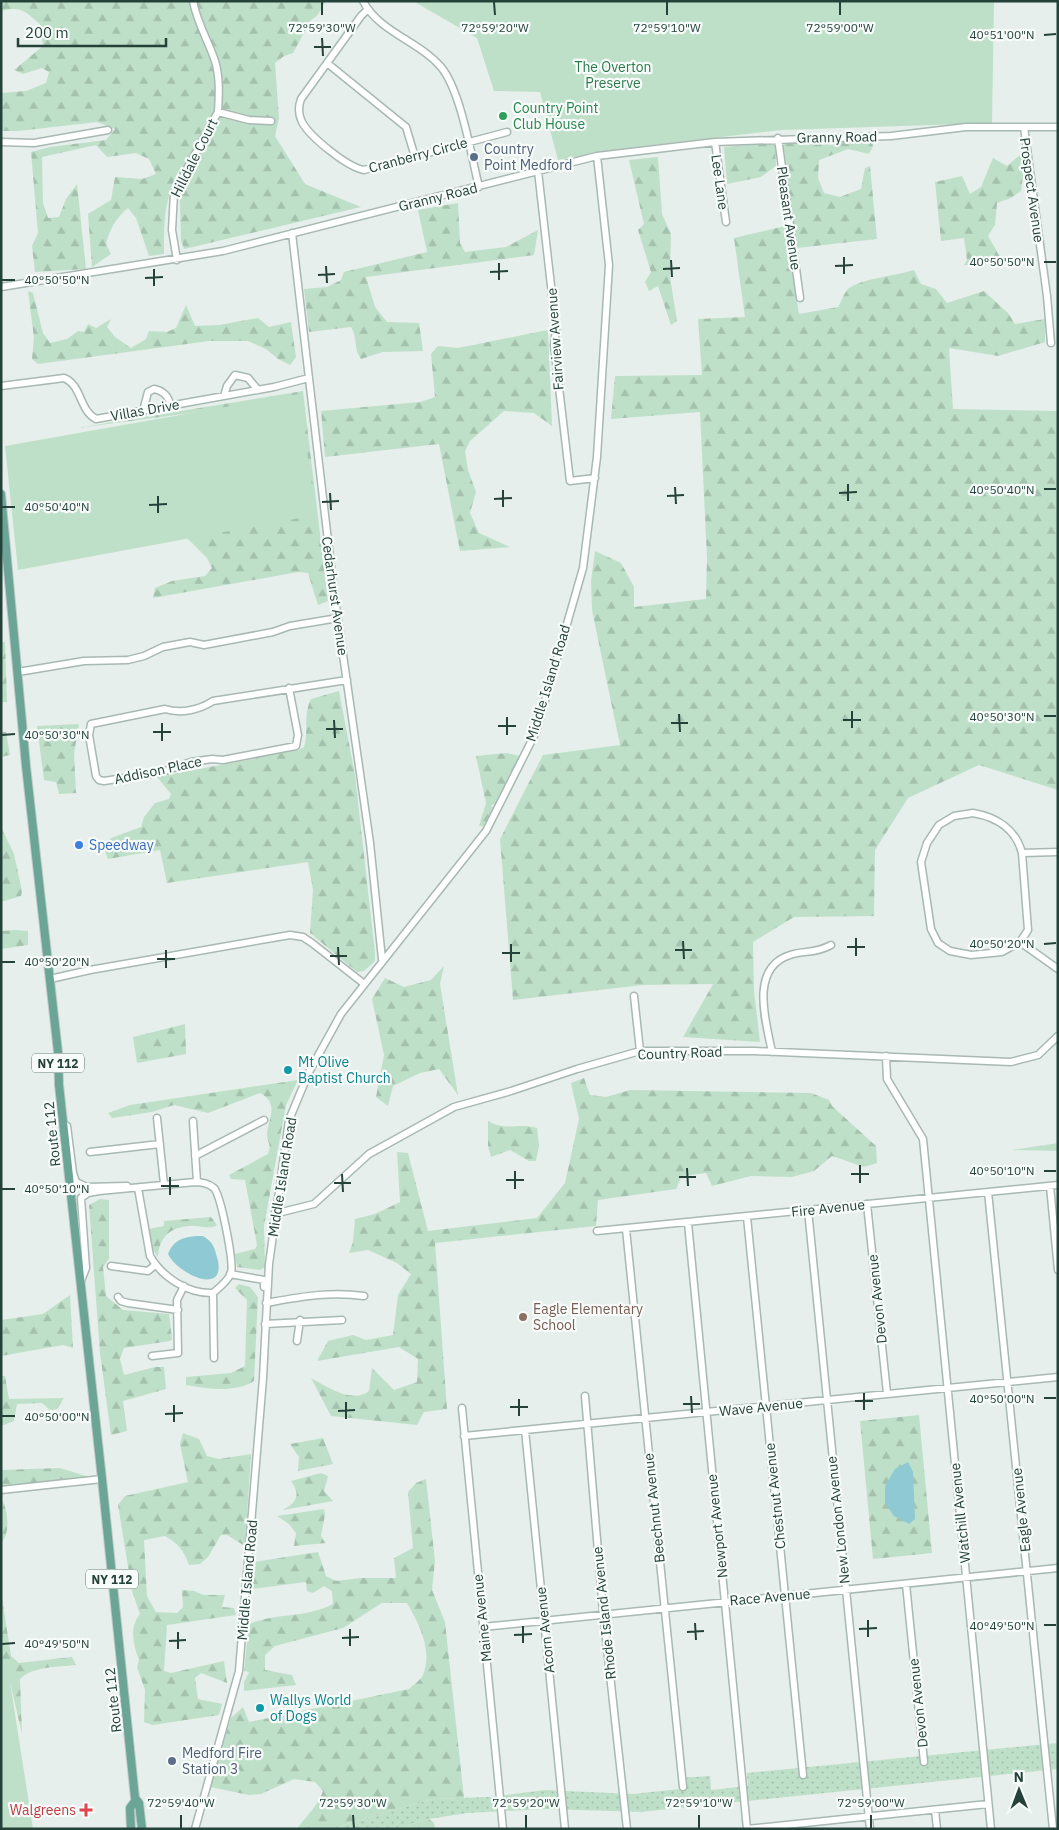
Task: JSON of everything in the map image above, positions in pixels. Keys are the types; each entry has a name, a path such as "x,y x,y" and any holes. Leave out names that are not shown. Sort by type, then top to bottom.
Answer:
{"main road":[{"name":"Route 112","path":"1,494 63,1123 136,1800 139,1803 142,1829"},
{"name":"Route 112","path":"131,1829 130,1808 136,1800"}],"street":[{"name":"Hilldale Court","path":"177,260 172,230 174,193 218,112 219,85 216,63 201,30 193,1"},
{"path":"363,1 367,10 441,67 454,90 479,187"},
{"name":"Cranberry Circle","path":"367,10 327,63 298,107 302,123 314,138 358,169 371,169 507,132"},
{"path":"327,63 406,127 415,157"},
{"path":"218,112 249,120 271,121"},
{"name":"Granny Road","path":"1,287 177,260 223,251 597,156 715,142 778,138 891,136 966,127 1058,127"},
{"name":"Prospect Avenue","path":"1024,127 1048,296 1051,343"},
{"path":"1,142 34,143 108,130"},
{"name":"Pleasant Avenue","path":"778,138 800,298"},
{"name":"Lee Lane","path":"715,142 726,222"},
{"path":"595,478 609,265 597,156"},
{"name":"Fairview Avenue","path":"538,171 556,330 554,345 570,481 595,478"},
{"name":"Cedarhurst Avenue","path":"292,233 338,618 370,843 382,959"},
{"path":"224,396 227,386 235,375 248,378 258,390"},
{"name":"Villas Drive","path":"1,386 64,378 70,380 87,412 96,418 258,390 309,378"},
{"path":"143,411 148,392 154,389 161,390 168,396 171,406"},
{"name":"Middle Island Road","path":"195,1829 239,1671 269,1264 274,1214 289,1120 314,1062 341,1014 382,959 486,831 536,732 583,568 595,478"},
{"path":"18,672 84,661 128,660 166,646 190,642 204,645 273,632 290,626 338,618"},
{"name":"Addison Place","path":"289,688 298,735 296,746 223,760 212,759 190,762 162,772 108,781 99,780 96,776 89,735 91,724 165,710 175,713 202,707 213,701 289,688 320,686 347,680"},
{"path":"973,813 989,816 1007,827 1020,843 1028,930 1020,942 1002,952 971,955 950,951 938,943 931,929 921,862 927,842 939,825 954,816 973,813"},
{"path":"1022,853 1058,852"},
{"path":"50,979 90,970 290,935 303,937 363,983"},
{"path":"1020,942 1058,969"},
{"path":"772,1052 764,1001 765,977 779,960 791,954 822,950 832,945"},
{"path":"634,996 640,1052"},
{"name":"Country Road","path":"274,1214 314,1204 369,1154 454,1106 511,1092 577,1069 640,1052 772,1052 1011,1062 1038,1055 1058,1036"},
{"name":"Watchill Avenue","path":"886,1056 887,1078 923,1139 991,1829"},
{"path":"156,1118 164,1184"},
{"path":"196,1156 264,1120"},
{"path":"193,1121 197,1182"},
{"path":"63,1123 67,1126 72,1173 76,1182 87,1187 113,1185 138,1188"},
{"path":"90,1152 160,1144"},
{"path":"81,1282 86,1268 81,1198 88,1193 197,1182 214,1189 217,1194 231,1273 220,1288 213,1293 203,1293 184,1286 155,1265 147,1244 138,1188"},
{"name":"Fire Avenue","path":"597,1231 1058,1185"},
{"path":"1050,1186 1058,1270"},
{"name":"Eagle Avenue","path":"988,1192 1053,1829"},
{"name":"Devon Avenue","path":"867,1204 887,1393"},
{"name":"New London Avenue","path":"808,1210 870,1829"},
{"name":"Chestnut Avenue","path":"747,1216 803,1775"},
{"name":"Newport Avenue","path":"688,1223 747,1829"},
{"name":"Beechnut Avenue","path":"626,1229 682,1787"},
{"path":"231,1273 261,1275 266,1272 269,1264"},
{"path":"111,1266 148,1270 155,1265"},
{"path":"231,1273 264,1280 266,1304 314,1294 364,1296"},
{"path":"152,1356 178,1353 177,1300 184,1286"},
{"path":"213,1293 214,1358"},
{"path":"118,1297 121,1301 128,1304 178,1310"},
{"path":"265,1324 300,1320 342,1320"},
{"path":"297,1341 300,1320"},
{"name":"Wave Avenue","path":"464,1436 1058,1377"},
{"name":"Rhode Island Avenue","path":"585,1396 604,1614 627,1829"},
{"name":"Maine Avenue","path":"462,1408 503,1829"},
{"name":"Acorn Avenue","path":"525,1430 565,1829"},
{"path":"1,1490 102,1479"},
{"name":"Race Avenue","path":"483,1627 1058,1568"},
{"name":"Devon Avenue","path":"906,1584 924,1762"},
{"path":"747,1829 988,1804"},
{"path":"935,1810 937,1829"}],"green space":[{"path":"1,1 326,1 317,16 311,20 293,53 284,56 275,63 279,118 275,136 305,184 361,207 184,249 181,240 179,170 170,191 166,211 164,254 149,256 136,218 128,208 116,220 109,234 106,244 111,254 92,267 88,214 111,200 115,177 142,179 156,174 149,159 136,153 107,157 96,145 42,157 43,203 48,218 59,217 66,199 77,184 86,269 35,272 32,246 38,233 31,152 50,147 106,140 115,129 97,122 18,131 1,131 1,93 26,91 46,83 49,72 42,68 23,74 14,70 43,46 40,24 18,9 1,11"},
{"name":"The Overton Preserve","path":"413,1 994,1 992,123 782,130 636,147 558,160 540,92 494,91 477,38"},
{"path":"783,142 872,142 873,146 869,154 848,149 819,160 818,178 824,193 840,197 861,189 865,168 870,166 877,239 797,248"},
{"path":"775,143 776,166 761,177 727,184 724,147"},
{"path":"1022,153 1023,176 1021,191 1011,198 997,203 995,225 988,236 1002,260 980,265 964,265 967,260 964,238 941,241 935,182 962,176 970,194 981,187 993,158 1007,166"},
{"path":"658,157 662,214 671,234 670,277 677,321 671,325 658,286 649,291 645,282 651,272 638,230 644,224 629,160"},
{"path":"458,203 460,243 465,252 506,247 538,230 534,255 366,277 375,307 387,322 419,323 423,351 383,352 361,359 351,327 309,332 304,289 327,287 341,280 344,272 427,252 418,210"},
{"path":"785,226 799,314 838,307 848,289 854,285 914,270 921,284 936,289 947,303 984,291 1008,313 1015,324 1045,319 1045,342 998,356 949,348 953,409 1058,411 1058,790 979,765 908,798 875,850 874,916 794,917 753,942 754,990 760,1042 683,1037 713,984 643,985 513,1000 500,839 543,755 620,745 592,610 591,581 595,551 621,563 634,587 634,607 706,599 707,558 700,412 611,419 615,376 702,375 698,319 745,317 734,238"},
{"path":"28,291 33,293 43,333 50,343 67,339 78,331 84,332 88,324 96,328 111,319 107,327 115,337 131,348 146,339 149,331 167,332 176,328 186,305 195,326 219,325 258,318 269,327 291,322 296,357 290,365 278,359 266,349 248,341 209,341 38,364 32,359 34,338"},
{"path":"548,330 552,426 534,413 504,411 470,441 465,451 468,470 476,492 470,513 479,533 510,547 460,551 439,444 325,457 321,411 420,402 435,397 431,354 438,346 458,348"},
{"path":"303,391 328,601 318,605 308,573 298,572 153,598 155,588 172,581 205,576 212,568 207,558 183,534 291,400 77,428"},
{"path":"299,394 316,515 18,570 5,446"},
{"path":"1,642 5,642 7,702 1,702"},
{"path":"339,691 355,775 375,953 375,961 364,971 357,972 310,933 313,890 308,862 167,883 160,850 108,859 104,848 111,838 141,827 144,817 155,803 169,799 171,794 157,777 299,750 304,747 307,711 311,699"},
{"path":"79,724 74,754 76,793 59,794 56,782 44,780 37,726"},
{"path":"1,732 6,732 10,755 1,757"},
{"path":"506,753 520,756 496,804 491,805 494,809 483,826 479,826 486,803 476,756"},
{"path":"1,827 14,854 22,891 21,896 1,902"},
{"path":"1,931 28,931 28,945 1,949"},
{"path":"444,966 440,984 458,1095 439,1069 420,1073 393,1086 388,1106 376,1097 384,1055 372,999 385,978 404,987 431,980"},
{"path":"185,1024 186,1054 137,1063 133,1037"},
{"path":"584,1078 590,1095 606,1097 630,1090 811,1093 829,1100 832,1106 876,1146 877,1163 864,1167 832,1156 814,1171 792,1177 751,1176 712,1186 706,1173 682,1176 676,1189 598,1200 596,1226 435,1243 447,1409 424,1412 417,1425 331,1416 311,1378 340,1393 355,1396 369,1391 372,1368 394,1390 417,1382 418,1359 399,1347 317,1361 328,1341 353,1335 366,1340 393,1335 398,1295 411,1274 397,1263 368,1250 349,1253 353,1242 355,1219 375,1214 400,1202 397,1152 408,1153 428,1231 537,1218 565,1183 579,1119 571,1083"},
{"path":"298,1080 286,1105 264,1226 265,1267 260,1270 237,1267 235,1254 255,1249 257,1245 245,1180 231,1179 229,1175 268,1154 267,1134 271,1107 266,1097 260,1093 208,1113 174,1105 152,1112 112,1118 108,1113 130,1105"},
{"path":"488,1121 501,1126 530,1126 537,1128 539,1146 536,1161 529,1161 510,1150 491,1157 488,1146"},
{"path":"1058,1143 1058,1151 1012,1150"},
{"path":"100,1199 109,1200 109,1259 103,1267 106,1296 123,1310 169,1314 172,1339 170,1341 124,1348 120,1359 124,1375 155,1367 164,1367 166,1389 123,1401 127,1431 111,1435 100,1353 89,1205"},
{"path":"211,1217 217,1225 213,1227 181,1227 169,1233 161,1242 158,1257 151,1244 149,1229 164,1226 164,1221"},
{"path":"239,1284 250,1287 258,1297 254,1381 247,1385 230,1389 212,1389 186,1385 186,1377 231,1373 245,1366 247,1300 235,1288"},
{"path":"70,1295 73,1348 63,1345 1,1356 1,1320 43,1314"},
{"path":"1,1376 5,1376 9,1399 64,1398 57,1409 50,1410 42,1403 17,1404 14,1421 1,1426"},
{"path":"919,1415 932,1553 873,1559 860,1421"},
{"path":"183,1433 199,1439 207,1456 219,1459 251,1454 245,1546 227,1535 221,1535 208,1557 200,1564 189,1565 180,1548 165,1536 144,1540 147,1596 156,1612 177,1613 183,1607 182,1590 194,1591 204,1595 225,1595 222,1607 234,1608 236,1615 167,1625 164,1671 171,1673 224,1661 227,1683 201,1673 195,1678 198,1699 222,1704 219,1715 152,1725 144,1722 145,1690 137,1667 139,1660 133,1636 134,1625 140,1614 132,1591 118,1505 125,1496 188,1482 180,1444"},
{"path":"323,1438 333,1464 298,1471 299,1457 290,1444"},
{"path":"60,1468 89,1477 1,1487 1,1470"},
{"path":"321,1473 328,1476 324,1491 333,1501 283,1510 292,1504 296,1498 296,1490 291,1481"},
{"path":"426,1479 435,1561 432,1590 445,1622 464,1798 432,1799 330,1829 297,1829 315,1806 323,1791 315,1782 294,1779 261,1794 249,1795 210,1787 231,1718 243,1707 249,1722 409,1689 422,1677 426,1666 425,1647 420,1628 412,1611 407,1603 382,1603 343,1628 275,1646 265,1655 265,1670 292,1675 296,1685 244,1691 244,1682 249,1672 244,1671 249,1624 260,1620 311,1612 333,1604 332,1591 324,1586 313,1593 307,1591 306,1582 252,1589 254,1562 318,1552 326,1576 336,1581 361,1578 396,1578 394,1558 413,1548 408,1492 416,1483"},
{"path":"1,1498 5,1508 7,1527 1,1543"},
{"path":"324,1509 325,1515 321,1536 326,1543 294,1546 296,1533 289,1524 277,1516"},
{"path":"1,1591 11,1656 19,1663 72,1657 76,1665 39,1669 20,1679 22,1734 10,1682 1,1676"},
{"path":"8,1671 33,1829 1,1829 1,1672"},
{"path":"1058,1743 1058,1769 641,1812 547,1809 467,1813 429,1819 394,1829 330,1829 432,1799 490,1797 545,1790 632,1794 680,1789 679,1778 710,1776 711,1790 748,1786 747,1773"},
{"path":"429,1819 434,1823 435,1829 394,1829"}],"water":[{"path":"203,1236 213,1246 219,1268 216,1276 210,1279 202,1279 192,1275 174,1262 168,1254 177,1241"},
{"path":"908,1462 913,1472 915,1519 909,1524 894,1516 885,1503 885,1486 895,1469"}],"place":[{"name":"Country Point Club House","path":"503,116"},
{"name":"Country Point Medford","path":"474,157"},
{"name":"Speedway","path":"79,845"},
{"name":"Mt Olive Baptist Church","path":"288,1070"},
{"name":"Eagle Elementary School","path":"523,1317"},
{"name":"Wallys World of Dogs","path":"260,1708"},
{"name":"Medford Fire Station 3","path":"172,1761"},
{"name":"Walgreens","path":"86,1810"}]}
